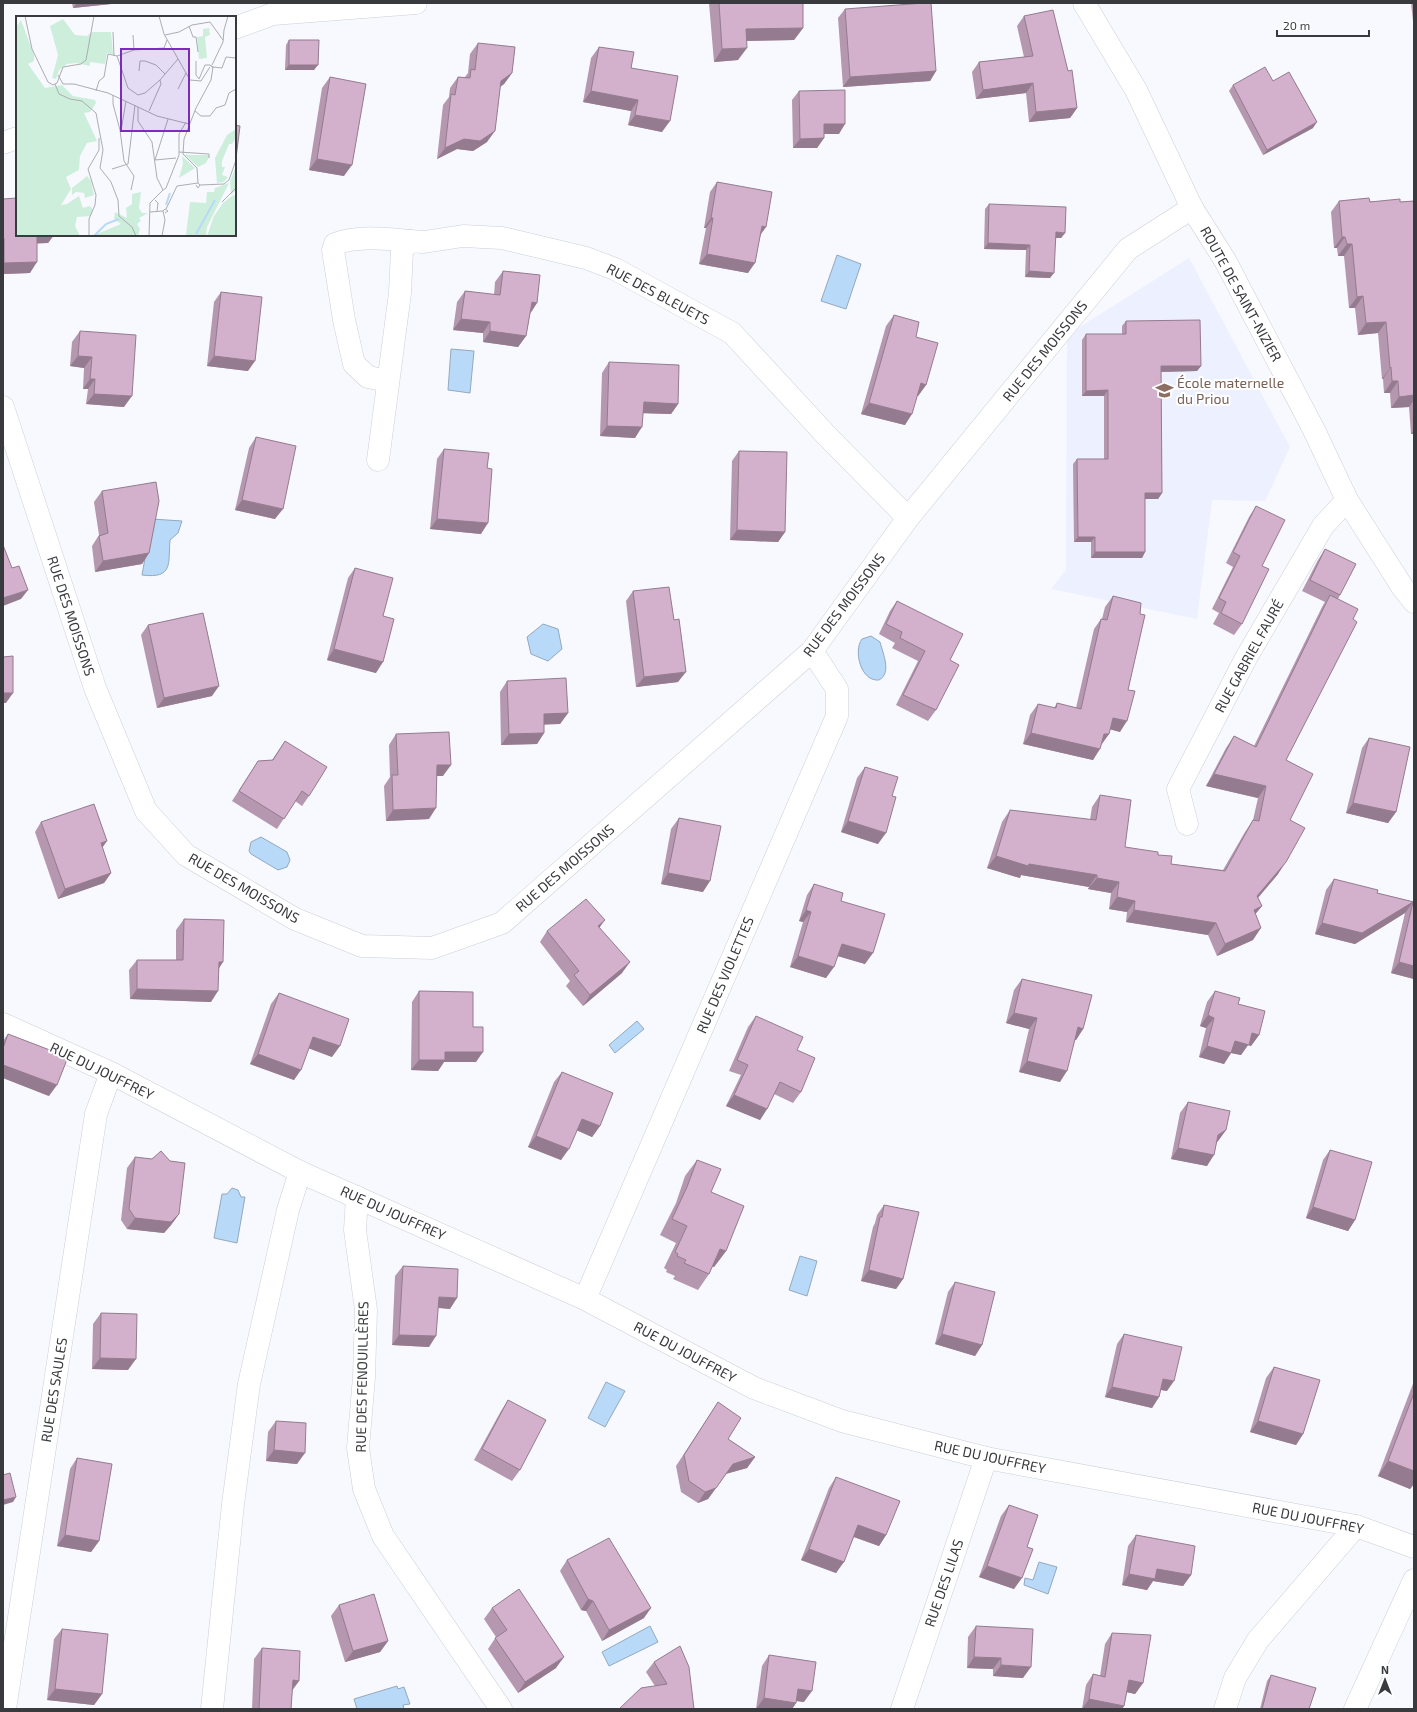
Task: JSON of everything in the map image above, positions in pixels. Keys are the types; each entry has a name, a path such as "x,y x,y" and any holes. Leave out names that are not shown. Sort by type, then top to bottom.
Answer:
{"street":[{"path":"236,27 273,8 416,3"},
{"name":"ROUTE DE SAINT-NIZIER","path":"1084,3 1136,90 1192,208 1226,262 1314,430 1347,500 1403,588 1414,602"},
{"path":"3,143 16,138"},
{"name":"RUE DES MOISSONS","path":"3,406 95,688 146,811 186,855 295,919 362,946 432,948 502,924 812,651 908,518 1128,249 1192,208"},
{"name":"RUE DES BLEUETS","path":"388,381 368,377 354,364 344,320 333,250 335,244 342,241 368,239 424,242 463,236 502,238 586,258 615,269 732,333 827,436 908,518"},
{"path":"378,460 400,293 402,250 410,241"},
{"name":"RUE GABRIEL FAURÉ","path":"1187,824 1178,789 1246,658 1322,526 1347,500"},
{"name":"RUE DES VIOLETTES","path":"585,1299 837,716 837,689 812,651"},
{"name":"RUE DU JOUFFREY","path":"3,1024 111,1073 300,1172 585,1299 754,1388 842,1421 986,1458 1356,1526 1414,1547"},
{"name":"RUE DES SAULES","path":"4,1709 96,1114 111,1073"},
{"path":"212,1709 232,1504 249,1384 288,1210 300,1172"},
{"name":"RUE DES FENOUILLÈRES","path":"357,1197 356,1230 366,1310 364,1376 358,1448 364,1489 383,1536 501,1709"},
{"name":"RUE DES LILAS","path":"902,1709 986,1458"},
{"path":"1224,1709 1235,1678 1258,1640 1356,1526"},
{"path":"1355,1709 1414,1580"}],"shaded area":[{"name":"École maternelle du Priou","path":"1189,258 1290,447 1265,501 1212,500 1197,619 1051,589 1066,570 1067,335"}],"water":[{"path":"837,255 861,264 846,309 821,301"},
{"path":"451,349 474,351 470,393 448,390"},
{"path":"152,519 182,521 178,533 170,540 169,562 167,568 164,572 152,576 142,575"},
{"path":"543,624 558,629 562,649 548,661 531,654 527,637"},
{"path":"871,636 880,642 886,663 885,673 879,680 867,676 860,665 858,651 859,644 862,639"},
{"path":"261,837 287,852 290,860 287,867 278,870 251,854 249,851 251,842"},
{"path":"637,1021 644,1029 615,1053 609,1045"},
{"path":"232,1188 238,1190 241,1197 245,1197 237,1243 214,1238 222,1194 227,1194"},
{"path":"800,1256 817,1261 807,1296 789,1290"},
{"path":"606,1382 625,1391 605,1427 588,1418"},
{"path":"1039,1562 1057,1567 1048,1594 1024,1585 1025,1578 1033,1580"},
{"path":"650,1626 658,1642 609,1666 602,1652"},
{"path":"397,1686 398,1689 404,1687 410,1704 403,1705 404,1709 357,1709 354,1699"}],"building":[{"path":"719,3 803,3 803,28 746,29 747,48 722,49"},
{"path":"931,3 936,71 850,77 845,9"},
{"path":"1053,10 1068,71 1072,70 1077,108 1036,112 1033,83 983,90 979,62 1033,56 1024,16"},
{"path":"289,40 319,40 318,65 289,65"},
{"path":"478,43 515,47 512,73 501,81 495,131 480,141 464,139 445,148 451,94 455,95 458,77 470,78 471,69 475,70"},
{"path":"599,47 634,52 631,68 678,76 670,121 635,115 638,100 591,91"},
{"path":"1265,67 1273,81 1289,72 1317,122 1267,150 1233,85"},
{"path":"330,77 366,84 352,165 317,159"},
{"path":"845,90 845,124 824,124 824,138 800,139 799,91"},
{"path":"236,125 240,126 236,158"},
{"path":"717,182 772,192 766,227 762,226 755,263 707,254"},
{"path":"16,198 16,236 37,236 37,262 4,263 3,199"},
{"path":"1369,198 1370,202 1400,199 1400,202 1414,201 1414,395 1399,397 1398,381 1392,381 1386,322 1366,323 1363,296 1357,297 1352,244 1347,244 1345,237 1342,237 1339,201"},
{"path":"989,204 1066,207 1065,233 1056,232 1054,273 1029,271 1030,245 988,243"},
{"path":"503,271 540,275 537,303 532,302 526,336 490,331 490,322 461,319 465,291 500,295"},
{"path":"221,292 262,297 255,361 214,356"},
{"path":"894,315 919,322 916,337 938,343 926,385 921,383 912,414 869,403"},
{"path":"1200,320 1201,366 1161,366 1162,493 1145,493 1145,552 1095,552 1095,537 1078,537 1077,459 1108,459 1108,390 1086,391 1086,334 1126,334 1126,321"},
{"path":"80,331 136,335 132,396 94,394 95,379 90,379 92,357 78,356"},
{"path":"609,362 679,365 678,404 644,402 642,427 607,426"},
{"path":"256,437 296,446 283,509 242,500"},
{"path":"444,449 489,453 487,468 492,469 488,523 437,519"},
{"path":"739,451 787,452 785,532 737,530"},
{"path":"156,482 159,501 149,553 103,561 99,536 108,533 102,491"},
{"path":"1256,506 1285,520 1262,566 1269,569 1242,624 1221,613 1226,602 1219,598 1240,556 1233,552"},
{"path":"3,545 12,568 19,566 28,590 3,598"},
{"path":"1325,549 1356,564 1340,595 1310,580"},
{"path":"355,568 393,578 383,616 394,619 383,662 334,649"},
{"path":"669,587 674,620 679,619 686,672 644,677 633,591"},
{"path":"1330,595 1358,609 1353,619 1357,622 1286,760 1313,774 1290,820 1305,828 1286,862 1257,896 1262,906 1254,910 1261,928 1225,944 1216,923 1134,910 1135,901 1117,897 1119,882 1097,878 1097,875 1029,864 1028,866 996,856 1010,810 1096,820 1100,795 1131,800 1125,847 1158,852 1158,855 1172,856 1171,864 1225,871 1253,820 1259,821 1266,786 1214,774 1234,736 1256,747"},
{"path":"1113,596 1141,603 1140,614 1145,615 1128,690 1135,691 1127,721 1113,718 1109,734 1104,734 1100,749 1031,733 1038,704 1056,708 1057,703 1081,709 1101,619 1107,620"},
{"path":"897,601 963,634 950,660 959,665 936,710 903,695 925,651 900,638 902,632 886,624"},
{"path":"203,613 219,686 164,698 148,625"},
{"path":"13,656 13,693 3,693 3,657"},
{"path":"566,678 568,713 544,714 544,733 509,734 507,681"},
{"path":"449,732 451,765 437,765 436,808 393,810 392,775 398,775 396,734"},
{"path":"1369,738 1410,747 1396,812 1353,803"},
{"path":"285,741 327,767 309,796 302,791 284,819 239,791 258,761 273,760"},
{"path":"865,767 898,777 892,796 896,797 886,833 848,821"},
{"path":"94,804 107,841 101,843 111,873 65,889 41,822"},
{"path":"679,818 721,826 710,881 668,873"},
{"path":"1334,879 1378,890 1377,893 1414,902 1414,966 1399,962 1413,902 1362,933 1322,923"},
{"path":"814,884 843,893 841,901 885,914 873,953 842,944 834,967 798,956 811,912 806,910"},
{"path":"586,899 605,920 598,926 630,962 590,995 574,975 579,971 547,931"},
{"path":"184,919 224,920 223,962 219,962 218,991 137,989 137,960 183,960"},
{"path":"1022,979 1092,995 1083,1029 1078,1027 1067,1071 1027,1061 1037,1018 1014,1013"},
{"path":"419,991 473,992 473,1027 483,1027 483,1052 445,1052 445,1060 419,1060"},
{"path":"1215,991 1240,998 1238,1004 1265,1011 1259,1035 1252,1033 1249,1045 1235,1041 1231,1053 1207,1046 1214,1018 1208,1015"},
{"path":"279,993 349,1019 340,1046 313,1037 301,1070 258,1054"},
{"path":"756,1016 803,1037 797,1050 815,1058 801,1092 780,1082 767,1109 734,1095 748,1065 737,1060"},
{"path":"8,1034 68,1057 57,1085 3,1065 3,1048"},
{"path":"562,1072 613,1093 600,1126 582,1119 569,1149 536,1136"},
{"path":"1188,1102 1230,1111 1226,1130 1218,1135 1214,1155 1178,1148"},
{"path":"1330,1150 1372,1162 1355,1220 1313,1207"},
{"path":"161,1151 170,1161 185,1163 179,1214 171,1222 135,1218 129,1209 135,1157 152,1159"},
{"path":"697,1160 721,1169 711,1192 744,1206 726,1251 720,1249 709,1274 684,1263 686,1260 677,1256 678,1254 675,1252 687,1226 672,1219 687,1187"},
{"path":"884,1205 919,1212 903,1279 869,1270"},
{"path":"403,1266 458,1269 457,1298 439,1297 436,1336 399,1335"},
{"path":"955,1282 995,1292 982,1345 942,1334"},
{"path":"101,1313 137,1314 136,1359 100,1358"},
{"path":"1124,1334 1182,1347 1174,1381 1163,1379 1159,1397 1112,1387"},
{"path":"1274,1367 1320,1380 1303,1434 1258,1421"},
{"path":"1414,1393 1414,1471 1388,1461"},
{"path":"508,1400 546,1420 520,1470 482,1449"},
{"path":"718,1402 741,1418 728,1439 755,1457 733,1464 716,1488 705,1492 689,1481 684,1455"},
{"path":"276,1421 306,1423 305,1453 274,1450"},
{"path":"77,1458 112,1464 99,1541 65,1535"},
{"path":"10,1473 16,1497 3,1500 3,1475"},
{"path":"836,1477 900,1501 886,1535 858,1525 844,1562 809,1549"},
{"path":"1009,1505 1038,1515 1027,1547 1033,1549 1022,1578 987,1566"},
{"path":"1136,1535 1195,1546 1191,1575 1157,1569 1155,1579 1129,1574"},
{"path":"609,1538 651,1608 609,1630 593,1601 588,1599 567,1560"},
{"path":"519,1589 564,1657 525,1682 495,1638 507,1630 492,1608"},
{"path":"374,1594 388,1641 353,1651 339,1605"},
{"path":"976,1626 1033,1629 1031,1667 1001,1665 1001,1658 974,1657"},
{"path":"62,1629 108,1634 102,1694 55,1689"},
{"path":"1112,1633 1151,1635 1143,1683 1129,1680 1124,1706 1089,1699 1093,1674 1105,1677"},
{"path":"680,1646 689,1667 694,1709 619,1709 641,1688 667,1684 654,1662"},
{"path":"262,1648 300,1651 299,1681 293,1680 291,1709 259,1709"},
{"path":"769,1655 816,1662 812,1691 798,1689 796,1703 764,1698"},
{"path":"1271,1675 1316,1688 1309,1709 1262,1709"}],"place":[{"name":"École maternelle du Priou","path":"1164,391"}]}
